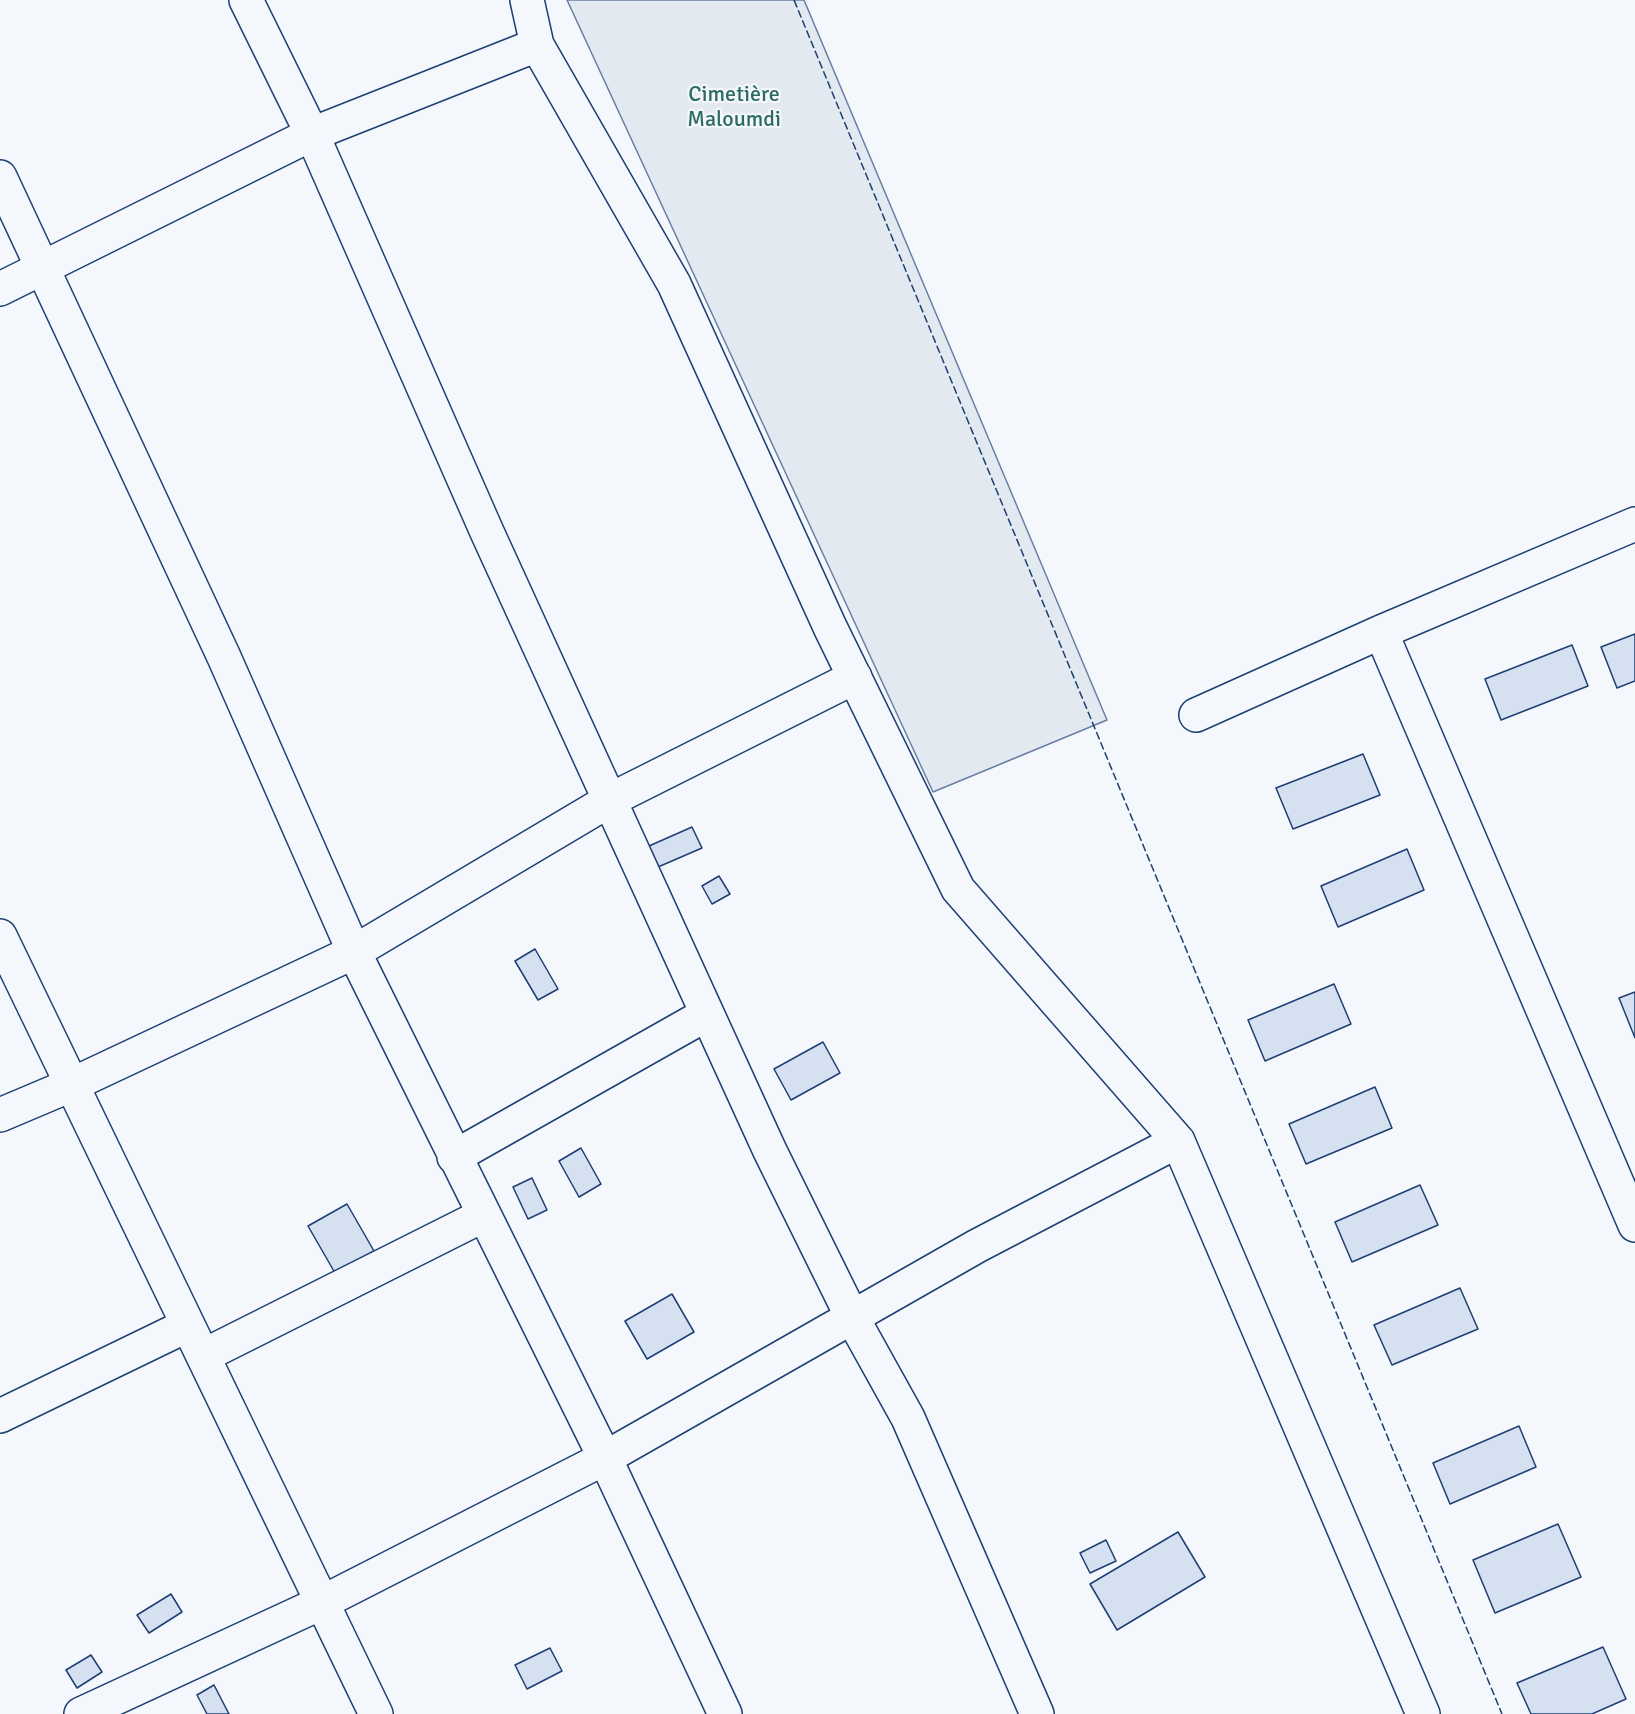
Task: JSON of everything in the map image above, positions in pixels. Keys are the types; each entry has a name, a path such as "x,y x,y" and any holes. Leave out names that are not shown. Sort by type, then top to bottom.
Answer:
{"street":[{"path":"246,0 312,134 488,532 770,1151 854,1318 908,1418 1037,1714"},
{"path":"527,0 537,45 674,284 855,677 958,889 1178,1141 1423,1714"},
{"path":"0,289 43,270 312,134 537,45"},
{"path":"0,177 224,657 354,952 605,1458 725,1714"},
{"path":"1196,714 1635,524"},
{"path":"1381,632 1635,1225"},
{"path":"0,1115 354,952 610,800 855,677"},
{"path":"0,936 376,1714"},
{"path":"454,1157 707,1014"},
{"path":"81,1714 321,1603 605,1458 977,1246 1178,1141"},
{"path":"203,1356 484,1215"},
{"path":"0,1416 188,1325"}],"green space":[{"name":"Cimetière Maloumdi","path":"567,0 804,0 1107,720 933,792"}],"building":[{"path":"1635,634 1635,681 1617,688 1601,647"},
{"path":"1572,645 1588,686 1501,720 1485,679"},
{"path":"1363,754 1380,795 1293,829 1276,788"},
{"path":"692,827 702,848 658,867 649,846"},
{"path":"1407,849 1424,890 1338,927 1321,886"},
{"path":"719,876 730,894 712,904 702,886"},
{"path":"535,949 558,989 538,1000 515,961"},
{"path":"1334,984 1351,1024 1265,1061 1248,1020"},
{"path":"1635,992 1635,1038 1619,998"},
{"path":"823,1042 840,1073 791,1100 774,1069"},
{"path":"1375,1087 1392,1128 1306,1164 1289,1124"},
{"path":"581,1148 601,1184 579,1197 559,1161"},
{"path":"532,1178 547,1210 528,1219 513,1187"},
{"path":"1420,1185 1438,1225 1352,1262 1335,1222"},
{"path":"347,1204 374,1251 335,1273 308,1226"},
{"path":"1460,1288 1478,1329 1392,1365 1374,1325"},
{"path":"672,1294 694,1332 647,1359 625,1321"},
{"path":"1519,1426 1536,1467 1450,1504 1433,1463"},
{"path":"1558,1524 1581,1577 1495,1613 1473,1560"},
{"path":"1178,1532 1205,1577 1117,1630 1090,1584"},
{"path":"1106,1540 1116,1561 1090,1573 1080,1553"},
{"path":"171,1594 182,1612 149,1633 137,1615"},
{"path":"1603,1647 1626,1699 1592,1714 1531,1714 1517,1683"},
{"path":"550,1648 562,1671 527,1689 515,1665"},
{"path":"91,1655 102,1672 77,1688 66,1670"},
{"path":"214,1685 229,1714 207,1714 197,1695"}],"fence":[{"path":"794,0 1502,1714"}]}
